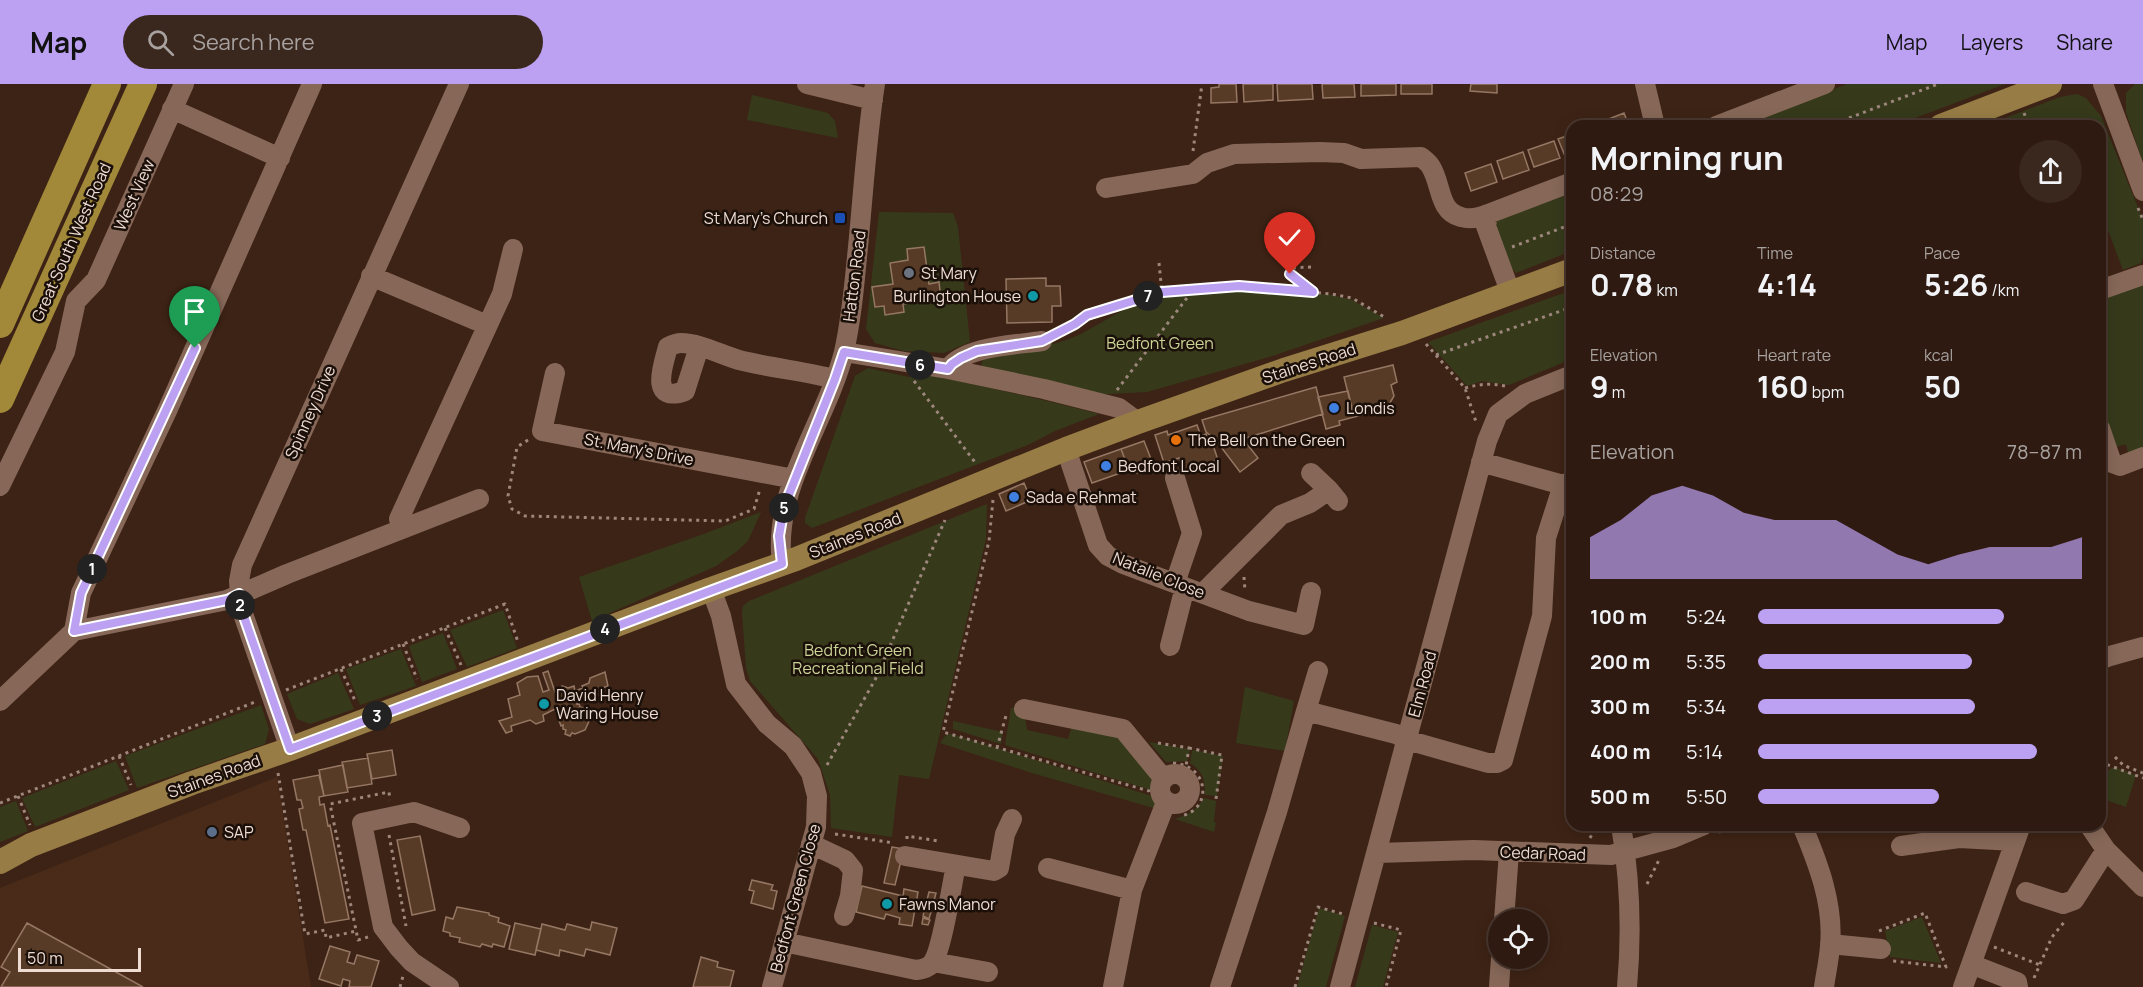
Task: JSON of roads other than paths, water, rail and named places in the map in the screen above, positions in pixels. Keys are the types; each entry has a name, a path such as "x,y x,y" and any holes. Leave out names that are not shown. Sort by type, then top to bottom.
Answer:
{"highway":[{"name":"Great South West Road","path":"0,324 107,84"},
{"name":"Great South West Road","path":"0,399 143,84"}],"main road":[{"path":"1957,120 2050,84"},
{"name":"Staines Road","path":"0,862 41,841 192,783 283,757 711,589 782,564 1066,449 1566,272"}],"street":[{"name":"West View","path":"76,301 96,280 184,84"},
{"path":"74,631 81,593 167,411 312,84"},
{"name":"Spinney Drive","path":"283,757 241,608 238,581 242,565 459,84"},
{"path":"807,84 874,92"},
{"path":"1645,84 1654,120"},
{"path":"1732,120 1825,84"},
{"path":"2103,84 2143,191"},
{"name":"Hatton Road","path":"782,564 779,536 784,507 844,352 852,306 874,92"},
{"path":"172,109 280,158"},
{"path":"1106,188 1190,175 1207,163 1234,154 1320,152 1344,153 1361,159 1421,157 1431,166 1444,204 1451,214 1464,219 1477,219 1566,184"},
{"path":"1488,214 1486,226 1510,294"},
{"path":"399,519 502,294 513,249"},
{"path":"2106,288 2143,275"},
{"path":"371,276 488,325"},
{"path":"0,486 65,352 76,301 51,287"},
{"path":"948,369 961,358 977,351 1042,341"},
{"path":"699,347 741,360 835,379"},
{"path":"844,352 910,370 948,369 1044,389 1119,408 1138,422"},
{"name":"St. Mary's Drive","path":"555,373 542,430 794,479"},
{"name":"Elm Road","path":"1340,987 1486,441 1498,414 1525,394 1566,377"},
{"path":"2106,446 2112,463 2120,466 2143,457"},
{"name":"Natalie Close","path":"1066,449 1098,544 1108,556 1123,564 1249,611 1304,625 1311,592"},
{"path":"1481,462 1566,483"},
{"path":"1188,588 1281,515 1334,496 1311,473"},
{"path":"1170,646 1188,588 1192,533 1175,478"},
{"path":"1306,711 1396,734 1407,740 1488,763 1503,760 1542,616 1546,538 1566,488"},
{"path":"0,701 74,631 227,600 479,499"},
{"name":"Bedfont Green Close","path":"711,589 721,616 736,684 767,724 793,746 811,773 817,796 816,827 812,844 772,987"},
{"path":"2106,658 2143,647"},
{"path":"1220,987 1318,671"},
{"path":"1016,708 1124,729 1162,778 1160,794 1171,810"},
{"path":"1113,987 1132,890 1171,810 1189,797 1191,788 1187,779 1173,774 1162,778"},
{"path":"449,987 428,981 383,927 362,823 414,812 460,828"},
{"path":"905,856 994,871 999,868 1005,834 1012,819"},
{"path":"1622,831 1626,852 1631,923 1627,987"},
{"name":"Cedar Road","path":"1377,853 1474,850 1611,855 1703,831"},
{"path":"1805,831 1819,865 1829,913 1830,944 1824,987"},
{"path":"2093,831 2106,850 2143,887"},
{"path":"1901,846 2018,833 1964,987"},
{"path":"812,844 845,860 853,870 850,896 844,916"},
{"path":"2026,892 2063,904 2074,900 2106,850"},
{"path":"1505,909 1509,852"},
{"path":"784,942 916,970 925,968 933,962 938,948 956,865"},
{"path":"1048,868 1132,890"},
{"path":"1830,944 1883,947"},
{"path":"933,962 988,972"},
{"path":"1981,968 2017,982 2018,987"},
{"path":"1499,987 1500,969"}],"place":[{"name":"St Mary's Church","path":"840,218"},
{"name":"St Mary","path":"909,273"},
{"name":"Burlington House","path":"1033,296"},
{"name":"Londis","path":"1334,408"},
{"name":"The Bell on the Green","path":"1176,440"},
{"name":"Bedfont Local","path":"1106,466"},
{"name":"Sada e Rehmat","path":"1014,497"},
{"name":"David Henry Waring House","path":"544,704"},
{"name":"SAP","path":"212,832"},
{"name":"Fawns Manor","path":"887,904"}],"park label":[{"name":"Bedfont Green","path":"1160,343"},
{"name":"Bedfont Green Recreational Field","path":"858,659"}]}
